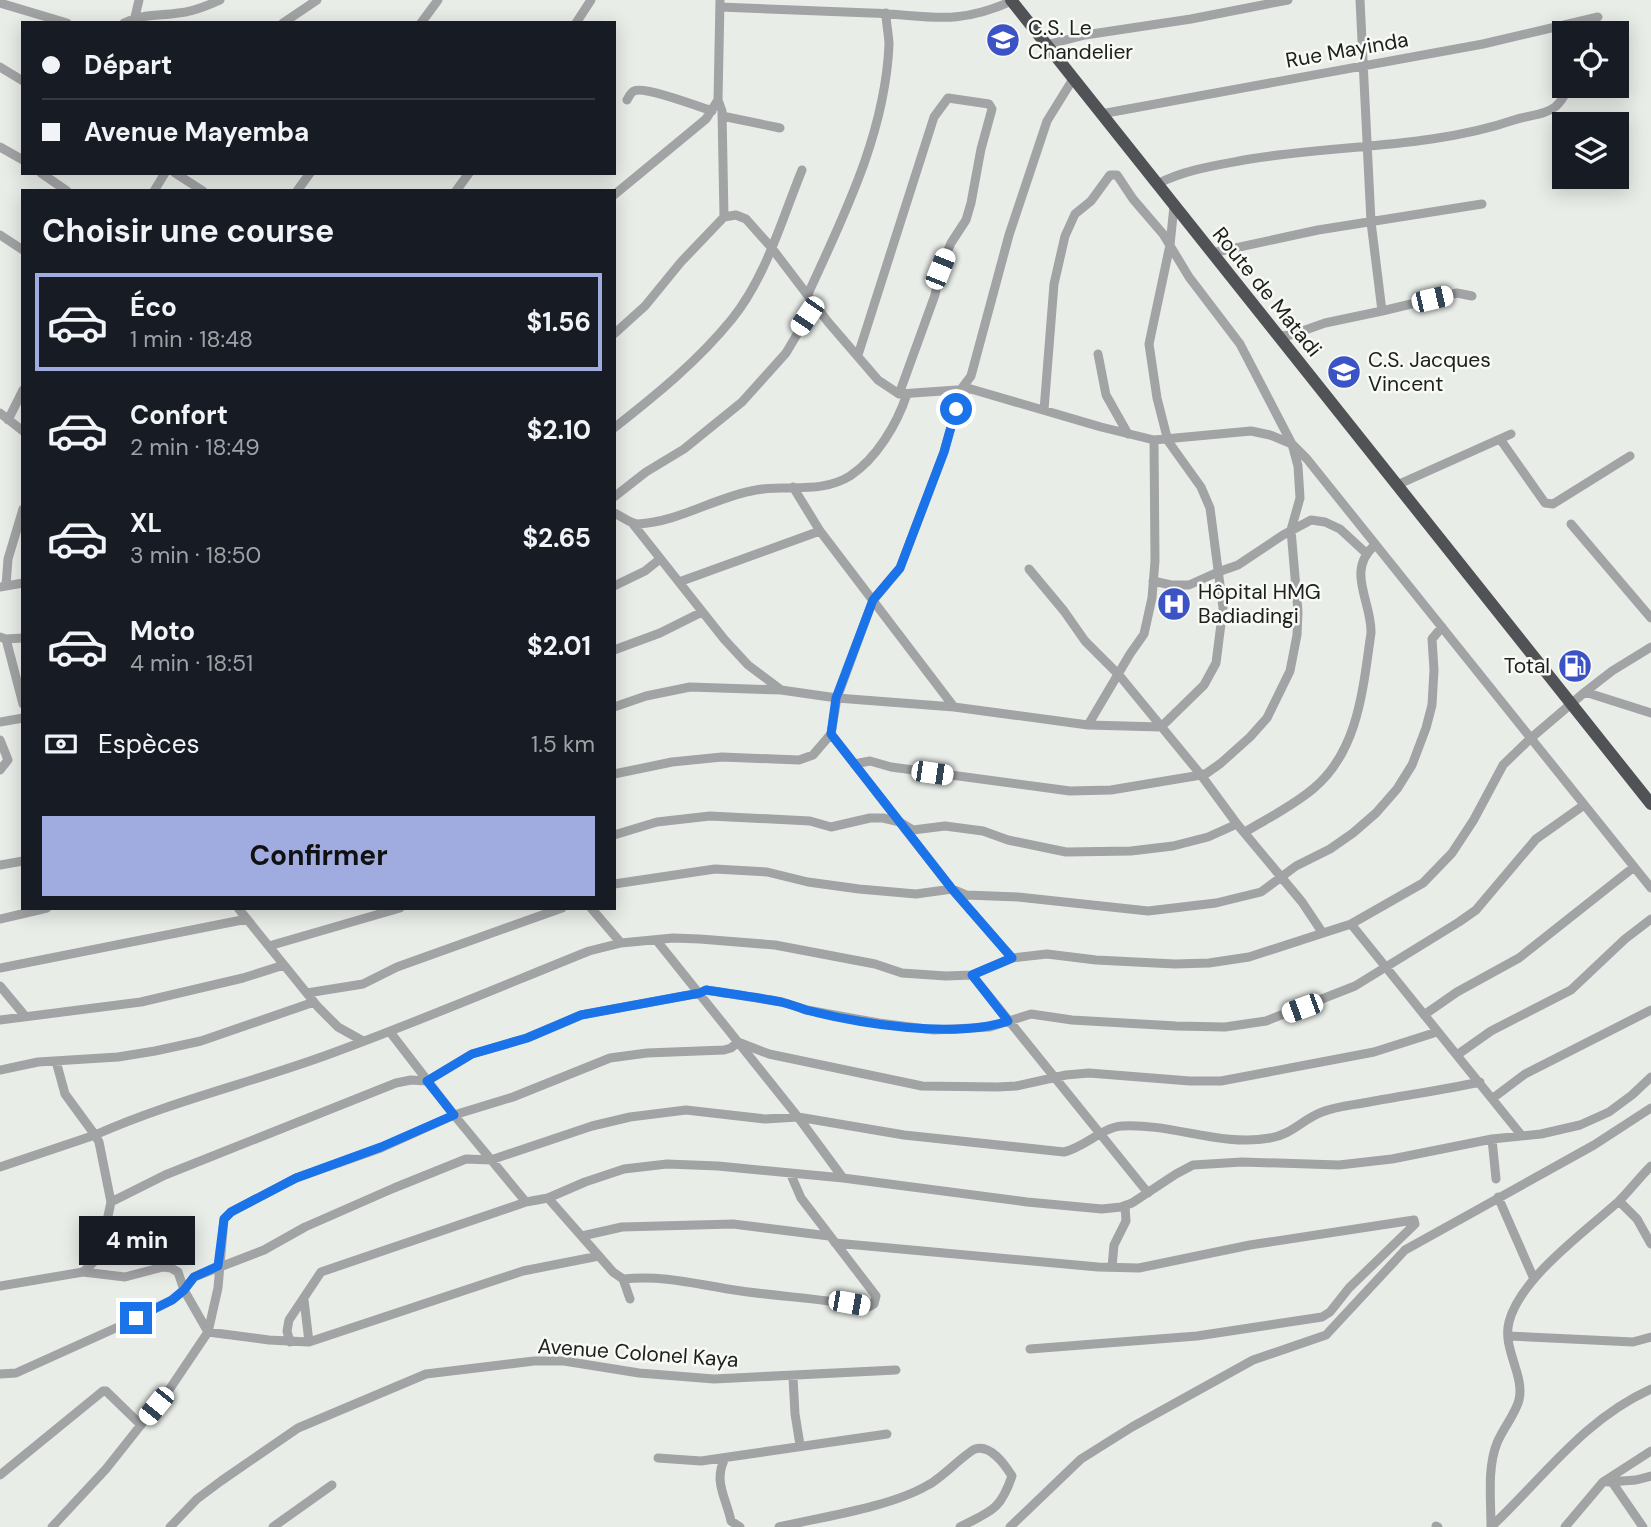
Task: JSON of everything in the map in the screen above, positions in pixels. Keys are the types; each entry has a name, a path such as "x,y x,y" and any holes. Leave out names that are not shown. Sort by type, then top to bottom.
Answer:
{"highway":[{"name":"Route de Matadi","path":"1012,0 1045,45 1651,804"}],"street":[{"path":"135,17 139,0"},
{"path":"128,21 135,17 204,8 220,0"},
{"path":"285,21 317,0"},
{"path":"422,21 438,0"},
{"path":"577,21 591,0"},
{"path":"724,217 717,114 720,3 948,19 987,12 1012,0"},
{"path":"1045,45 1085,35 1191,19 1288,0"},
{"path":"1360,0 1371,222 1382,311"},
{"path":"0,3 60,21"},
{"path":"808,294 861,177 884,88 889,43 886,13"},
{"name":"Rue Mayinda","path":"1101,114 1483,44 1598,17"},
{"path":"0,67 21,80"},
{"path":"616,774 673,762 722,757 799,760 813,755 831,734 836,698 873,600 900,568 944,452 962,388 971,376 1009,235 1047,121 1073,79"},
{"path":"627,100 631,93 638,90 664,95 717,114 780,128"},
{"path":"633,524 668,519 755,490 829,486 865,465 901,410 903,394 935,295 940,269 951,243 966,220 971,203 992,109 989,104 948,98 934,117 858,355"},
{"path":"1157,184 1173,176 1205,167 1282,154 1428,139 1493,127 1554,108 1563,98"},
{"path":"616,193 706,119 717,114"},
{"path":"0,147 21,159"},
{"path":"616,426 695,359 733,318 771,247 802,170"},
{"path":"854,764 870,761 903,769 1070,791 1111,790 1208,773 1250,737 1267,718 1290,671 1297,635 1298,612 1291,530 1300,498 1298,466 1292,444 1240,344 1117,174 1110,175 1091,201 1075,214 1065,236 1054,284 1044,410"},
{"path":"44,175 64,189"},
{"path":"178,175 200,189"},
{"path":"1212,253 1318,230 1482,204"},
{"path":"616,706 646,696 690,687 781,690 836,698 954,707 1088,725 1161,727 1204,685 1216,663 1223,608 1210,508 1201,487 1168,441 1157,398 1149,345 1170,246 1174,206"},
{"path":"616,332 645,306 681,262 730,214 746,219 771,247 878,380 903,394 971,389 1128,435 1154,440 1168,441 1231,432 1251,432 1270,435 1292,444 1651,888"},
{"path":"0,235 21,249"},
{"path":"1279,336 1457,293 1472,296"},
{"path":"616,495 646,472 694,442 741,402 786,353 815,304"},
{"path":"1098,354 1106,395 1128,435"},
{"path":"21,393 4,417 21,430"},
{"path":"1396,485 1511,434"},
{"path":"1500,439 1545,503 1553,504 1630,456"},
{"path":"1088,725 1144,634 1153,580 1154,440"},
{"path":"793,487 820,531 954,707"},
{"path":"21,516 3,586 21,583"},
{"path":"617,517 633,524 702,612 748,665 781,690"},
{"path":"1153,580 1171,585 1189,585 1238,565 1311,520 1325,522 1340,529 1366,553"},
{"path":"1571,524 1651,618"},
{"path":"679,582 820,531"},
{"path":"1245,832 1297,801 1323,780 1338,760 1356,721 1371,633 1361,564 1366,553 1376,545"},
{"path":"616,585 645,571 660,559"},
{"path":"1029,569 1086,641 1119,676 1201,775 1237,824 1303,902 1322,932"},
{"path":"616,648 660,633 702,612"},
{"path":"616,884 715,869 767,872 859,889 916,894 952,889 966,895 1018,897 1148,911 1216,904 1261,892 1296,866 1353,834 1397,789 1412,765 1426,728 1432,705 1432,639 1442,627"},
{"path":"21,638 3,638 21,697"},
{"path":"0,1167 95,1135 130,1119 239,1085 390,1032 589,951 621,943 673,938 775,945 875,964 902,973 946,976 972,975 1012,958 1046,954 1096,960 1209,963 1249,957 1352,924 1423,883 1452,853 1473,821 1503,765 1585,692 1612,671 1651,647"},
{"path":"1585,692 1651,713"},
{"path":"0,722 21,718"},
{"path":"831,734 952,889 1012,958"},
{"path":"0,740 8,760 0,770"},
{"path":"111,1202 165,1175 396,1083 427,1081 472,1054 527,1038 581,1015 706,990 782,1002 807,1010 866,1021 934,1030 990,1027 1031,1014 1119,1023 1225,1027 1266,1021 1355,986 1476,910 1536,839 1584,805"},
{"path":"616,834 657,821 710,816 810,821 831,827 870,818 900,822 913,830 945,826 983,831 1008,840 1066,852 1131,851 1173,846 1208,837 1237,824"},
{"path":"0,865 21,860"},
{"path":"1424,1015 1457,992 1520,958 1634,867"},
{"path":"0,919 38,910"},
{"path":"240,910 314,1002 338,1027 363,1041"},
{"path":"269,946 393,910"},
{"path":"307,993 363,984 397,967 556,910"},
{"path":"594,910 621,943"},
{"path":"0,968 247,919"},
{"path":"1457,1055 1492,1031 1571,990 1625,939 1651,919"},
{"path":"1352,924 1522,1136"},
{"path":"657,941 798,1117 843,1178"},
{"path":"0,1020 141,1002 243,978 284,965"},
{"path":"972,975 1148,1193"},
{"path":"0,986 25,1016"},
{"path":"0,1070 38,1062 118,1057 201,1041 314,1002"},
{"path":"1493,1098 1525,1074 1651,1010"},
{"path":"390,1032 526,1202"},
{"path":"738,1042 769,1054 922,1086 1016,1086 1089,1073 1221,1081 1374,1052 1437,1032"},
{"path":"52,1527 106,1469 172,1387 208,1332 216,1298 224,1219 231,1212 296,1178 381,1147 454,1115 513,1097 610,1058 647,1053 724,1050 738,1042"},
{"path":"56,1061 65,1094 99,1142 111,1202 101,1249 97,1258 83,1272"},
{"path":"290,1342 287,1331 289,1320 321,1272 526,1202 548,1198 624,1169 667,1164 718,1166 1102,1209 1125,1206 1193,1165 1242,1162 1339,1165 1392,1159 1580,1125 1609,1112 1651,1077"},
{"path":"0,1374 16,1373 172,1300 194,1277 264,1250 305,1227 466,1159 491,1160 592,1126 664,1111 685,1110 765,1119 798,1117 904,1135 1064,1152 1077,1149 1099,1134 1118,1126 1138,1125 1222,1138 1271,1138 1286,1134 1321,1112 1480,1083"},
{"path":"1010,1527 1081,1459 1132,1427 1253,1360 1326,1335 1405,1250 1594,1145 1651,1108"},
{"path":"1493,1139 1496,1179"},
{"path":"1491,1527 1492,1459 1496,1445 1519,1400 1520,1382 1508,1336 1508,1324 1513,1309 1534,1279 1619,1200 1651,1166"},
{"path":"623,1279 653,1277 692,1281 737,1291 828,1299 869,1307 874,1304 876,1296 801,1198 791,1175"},
{"path":"1498,1197 1534,1279"},
{"path":"548,1198 623,1279 630,1298"},
{"path":"1619,1200 1637,1219 1651,1244"},
{"path":"1112,1267 1114,1245 1126,1221 1125,1206"},
{"path":"582,1236 622,1227 733,1224 832,1240 1139,1268 1191,1256 1414,1220 1415,1224 1349,1288 1330,1312 1322,1317 1197,1336 1030,1349"},
{"path":"208,1332 309,1342 523,1271 599,1256"},
{"path":"0,1286 83,1272 125,1277 163,1267 171,1268 178,1272 184,1290 208,1332"},
{"path":"304,1300 309,1342"},
{"path":"1508,1336 1633,1342 1651,1337"},
{"name":"Avenue Colonel Kaya","path":"170,1527 197,1499 298,1428 426,1374 534,1360 714,1379 896,1370"},
{"path":"793,1377 800,1445"},
{"path":"1491,1527 1590,1426 1627,1400 1651,1389"},
{"path":"0,1475 106,1391 141,1424"},
{"path":"658,1458 701,1461 887,1434"},
{"path":"779,1527 873,1505 927,1486 975,1449 986,1449 1002,1462 1012,1476 1005,1496 994,1509 960,1527"},
{"path":"1565,1527 1608,1482 1651,1451"},
{"path":"725,1458 718,1471 720,1486 727,1500 731,1521 737,1527"},
{"path":"1608,1482 1651,1476"},
{"path":"1608,1482 1643,1527"},
{"path":"274,1527 332,1485"}],"place":[{"name":"C.S. Le Chandelier","path":"1003,40"},
{"name":"C.S. Jacques Vincent","path":"1344,372"},
{"name":"Hôpital HMG Badiadingi","path":"1174,604"},
{"name":"Total","path":"1575,666"}],"route":[{"path":"136,1318 172,1300 194,1277 218,1266 224,1219 231,1212 296,1178 381,1147 454,1115 427,1081 472,1054 527,1038 581,1015 706,990 782,1002 807,1010 879,1023 934,1030 990,1027 1008,1021 972,975 1012,958 952,889 831,734 836,698 873,600 900,568 944,452 956,409"}]}
